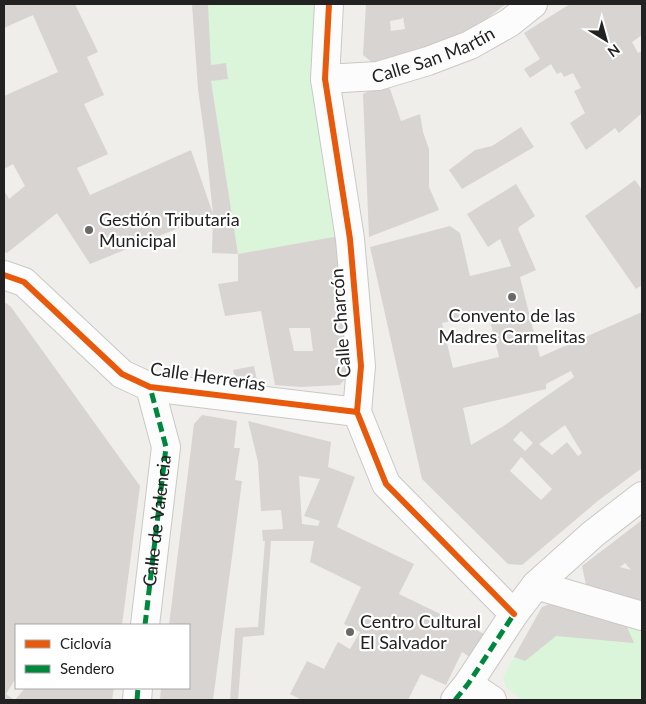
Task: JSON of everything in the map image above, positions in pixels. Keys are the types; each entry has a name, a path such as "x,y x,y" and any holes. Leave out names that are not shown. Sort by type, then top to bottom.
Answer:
{"street":[{"name":"Calle Charcón","path":"328,4 325,79 350,239 361,366 357,412 386,484 514,614"},
{"name":"Calle San Martín","path":"325,79 378,76 428,61 470,45 509,23 533,4"},
{"name":"Calle Herrerías","path":"4,275 24,282 122,374 150,387 357,412"},
{"name":"Calle de Valencia","path":"145,624 166,447 150,387"},
{"path":"492,700 462,692 514,614 536,585 593,534 642,496"},
{"path":"536,585 642,616"}],"green space":[{"path":"208,4 322,4 339,236 238,254 211,81 228,79 226,63 211,65"},
{"path":"550,604 642,631 642,700 523,700 507,689 503,677 542,607"}],"building":[{"path":"4,4 75,4 98,52 87,57 104,95 84,104 108,154 77,168 90,195 191,150 213,214 90,264 57,213 7,253 4,252 4,190 9,199 25,186 13,164 4,169 4,96 58,72 33,15 4,28"},
{"path":"192,4 208,4 211,65 226,63 228,79 211,81 238,254 212,253 213,214 198,89"},
{"path":"366,4 506,4 465,35 373,63 363,55","holes":["403,17 405,29 391,31 390,21"]},
{"path":"570,4 642,4 642,35 632,42 638,53 642,51 642,113 619,133 615,128 586,150 570,123 585,113 574,91 581,88 573,73 564,77 561,72 557,74 551,64 530,78 524,69 540,59 524,33"},
{"path":"389,86 401,121 420,114 423,132 429,149 429,187 439,210 369,237 363,94"},
{"path":"521,127 534,147 462,189 449,170 475,150 492,146"},
{"path":"635,180 642,190 642,285 636,289 585,216"},
{"path":"516,184 535,216 518,229 536,270 520,277 540,357 642,312 642,468 599,500 522,565 508,564 422,479 370,247 450,226 460,233 470,276 511,266 500,239 488,247 467,214","holes":["488,312 499,357 453,368 442,323","571,371 574,377 502,427 471,445 463,408 546,389 546,384","565,425 582,453 578,456 567,442 552,455 539,444","521,431 533,443 525,451 513,440","521,457 552,489 541,500 510,471"]},
{"path":"339,236 350,373 340,385 301,387 275,385 261,311 225,316 218,284 238,281 238,254","holes":["289,328 310,328 313,351 294,351"]},
{"path":"6,303 11,307 140,486 122,624 15,624 15,680 6,694 14,700 4,700 4,304"},
{"path":"254,366 258,385 237,384 233,370"},
{"path":"202,415 237,421 234,448 240,448 235,480 242,481 213,700 160,700 161,689 190,689 190,624 169,624 194,424"},
{"path":"248,421 331,442 328,467 355,477 337,527 414,564 399,594 484,634 470,657 462,652 446,685 421,674 408,700 302,700 290,694 307,661 324,669 338,642 350,649 360,632 344,624 361,587 310,562 314,541 271,541 264,635 243,637 238,700 230,700 235,628 258,627 265,541 263,541 262,530 283,529 281,510 261,511 258,462","holes":["299,476 320,479 304,516 320,521 318,526 302,524"]},
{"path":"642,520 642,608 588,594 582,566","holes":["625,563 631,570 620,567"]},
{"path":"550,604 627,627 634,643 556,636 525,661 514,657 542,607"},
{"path":"24,689 114,689 112,700 15,700"}],"marked path":[{"path":"145,624 166,447 150,387"},
{"path":"455,700 468,684 514,614"},
{"path":"137,700 138,689"}],"cycle path":[{"path":"329,4 325,79 350,239 361,366 357,412 386,484 514,614"},
{"path":"4,275 24,282 122,374 150,387 357,412"}],"place":[{"name":"Gestión Tributaria Municipal","path":"89,230"},
{"name":"Convento de las Madres Carmelitas","path":"512,297"},
{"name":"Centro Cultural El Salvador","path":"350,632"}]}
